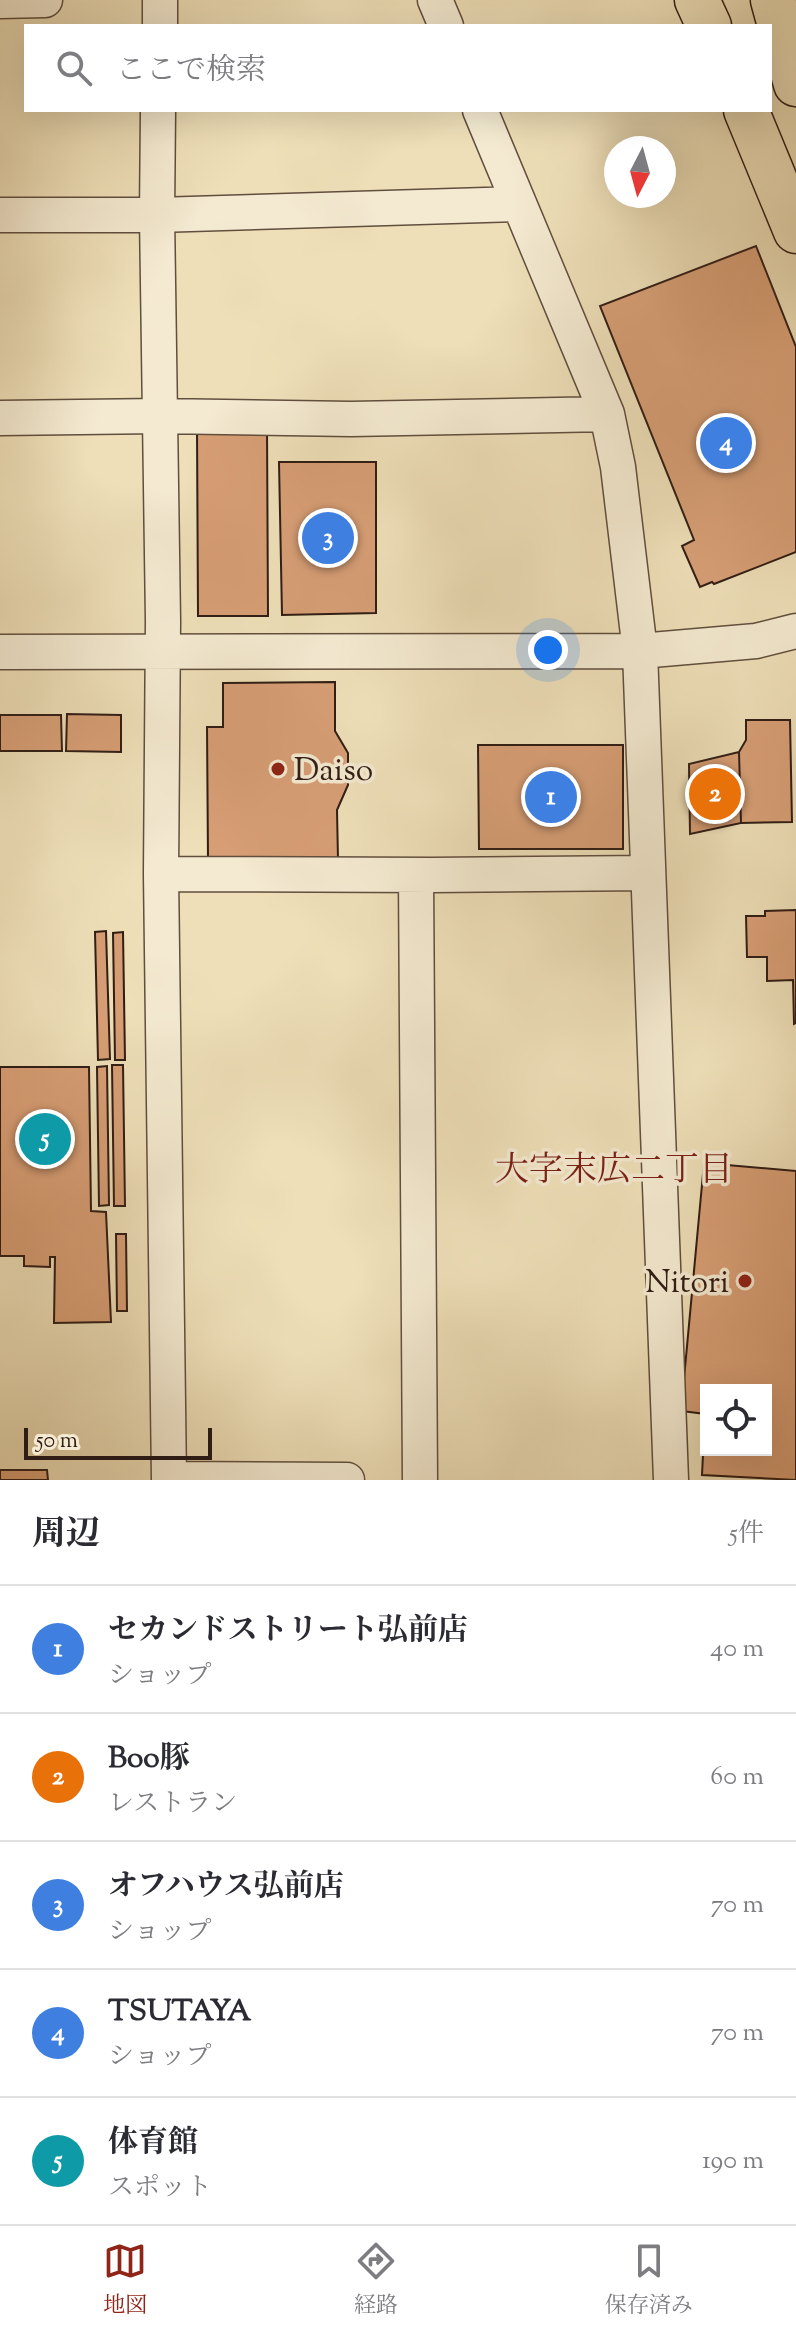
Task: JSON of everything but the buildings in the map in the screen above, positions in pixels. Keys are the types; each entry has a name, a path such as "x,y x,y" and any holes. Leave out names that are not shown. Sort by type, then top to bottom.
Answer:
{"highway":[{"path":"697,0 708,24"},
{"path":"719,0 727,24"},
{"path":"756,0 764,24"},
{"path":"773,0 796,84"},
{"path":"772,46 796,113"},
{"path":"747,112 796,231"},
{"path":"758,112 796,221"}],"street":[{"path":"0,1 45,0"},
{"path":"160,0 160,24"},
{"path":"435,0 445,24"},
{"path":"158,112 161,874 169,1479 347,1480"},
{"path":"481,112 607,414 618,467 640,651 671,1480"},
{"path":"0,215 157,215 518,204"},
{"path":"0,418 160,416 351,419 607,414"},
{"path":"0,652 640,651 756,641 796,631"},
{"path":"161,874 648,873"},
{"path":"416,875 420,1480"}],"place":[{"name":"TSUTAYA","path":"726,443"},
{"name":"オフハウス弘前店","path":"328,538"},
{"name":"Daiso","path":"278,769"},
{"name":"Boo豚","path":"715,794"},
{"name":"セカンドストリート弘前店","path":"551,797"},
{"name":"体育館","path":"45,1139"},
{"name":"Nitori","path":"745,1281"}],"district":[{"name":"大字末広二丁目","path":"614,1168"}]}
